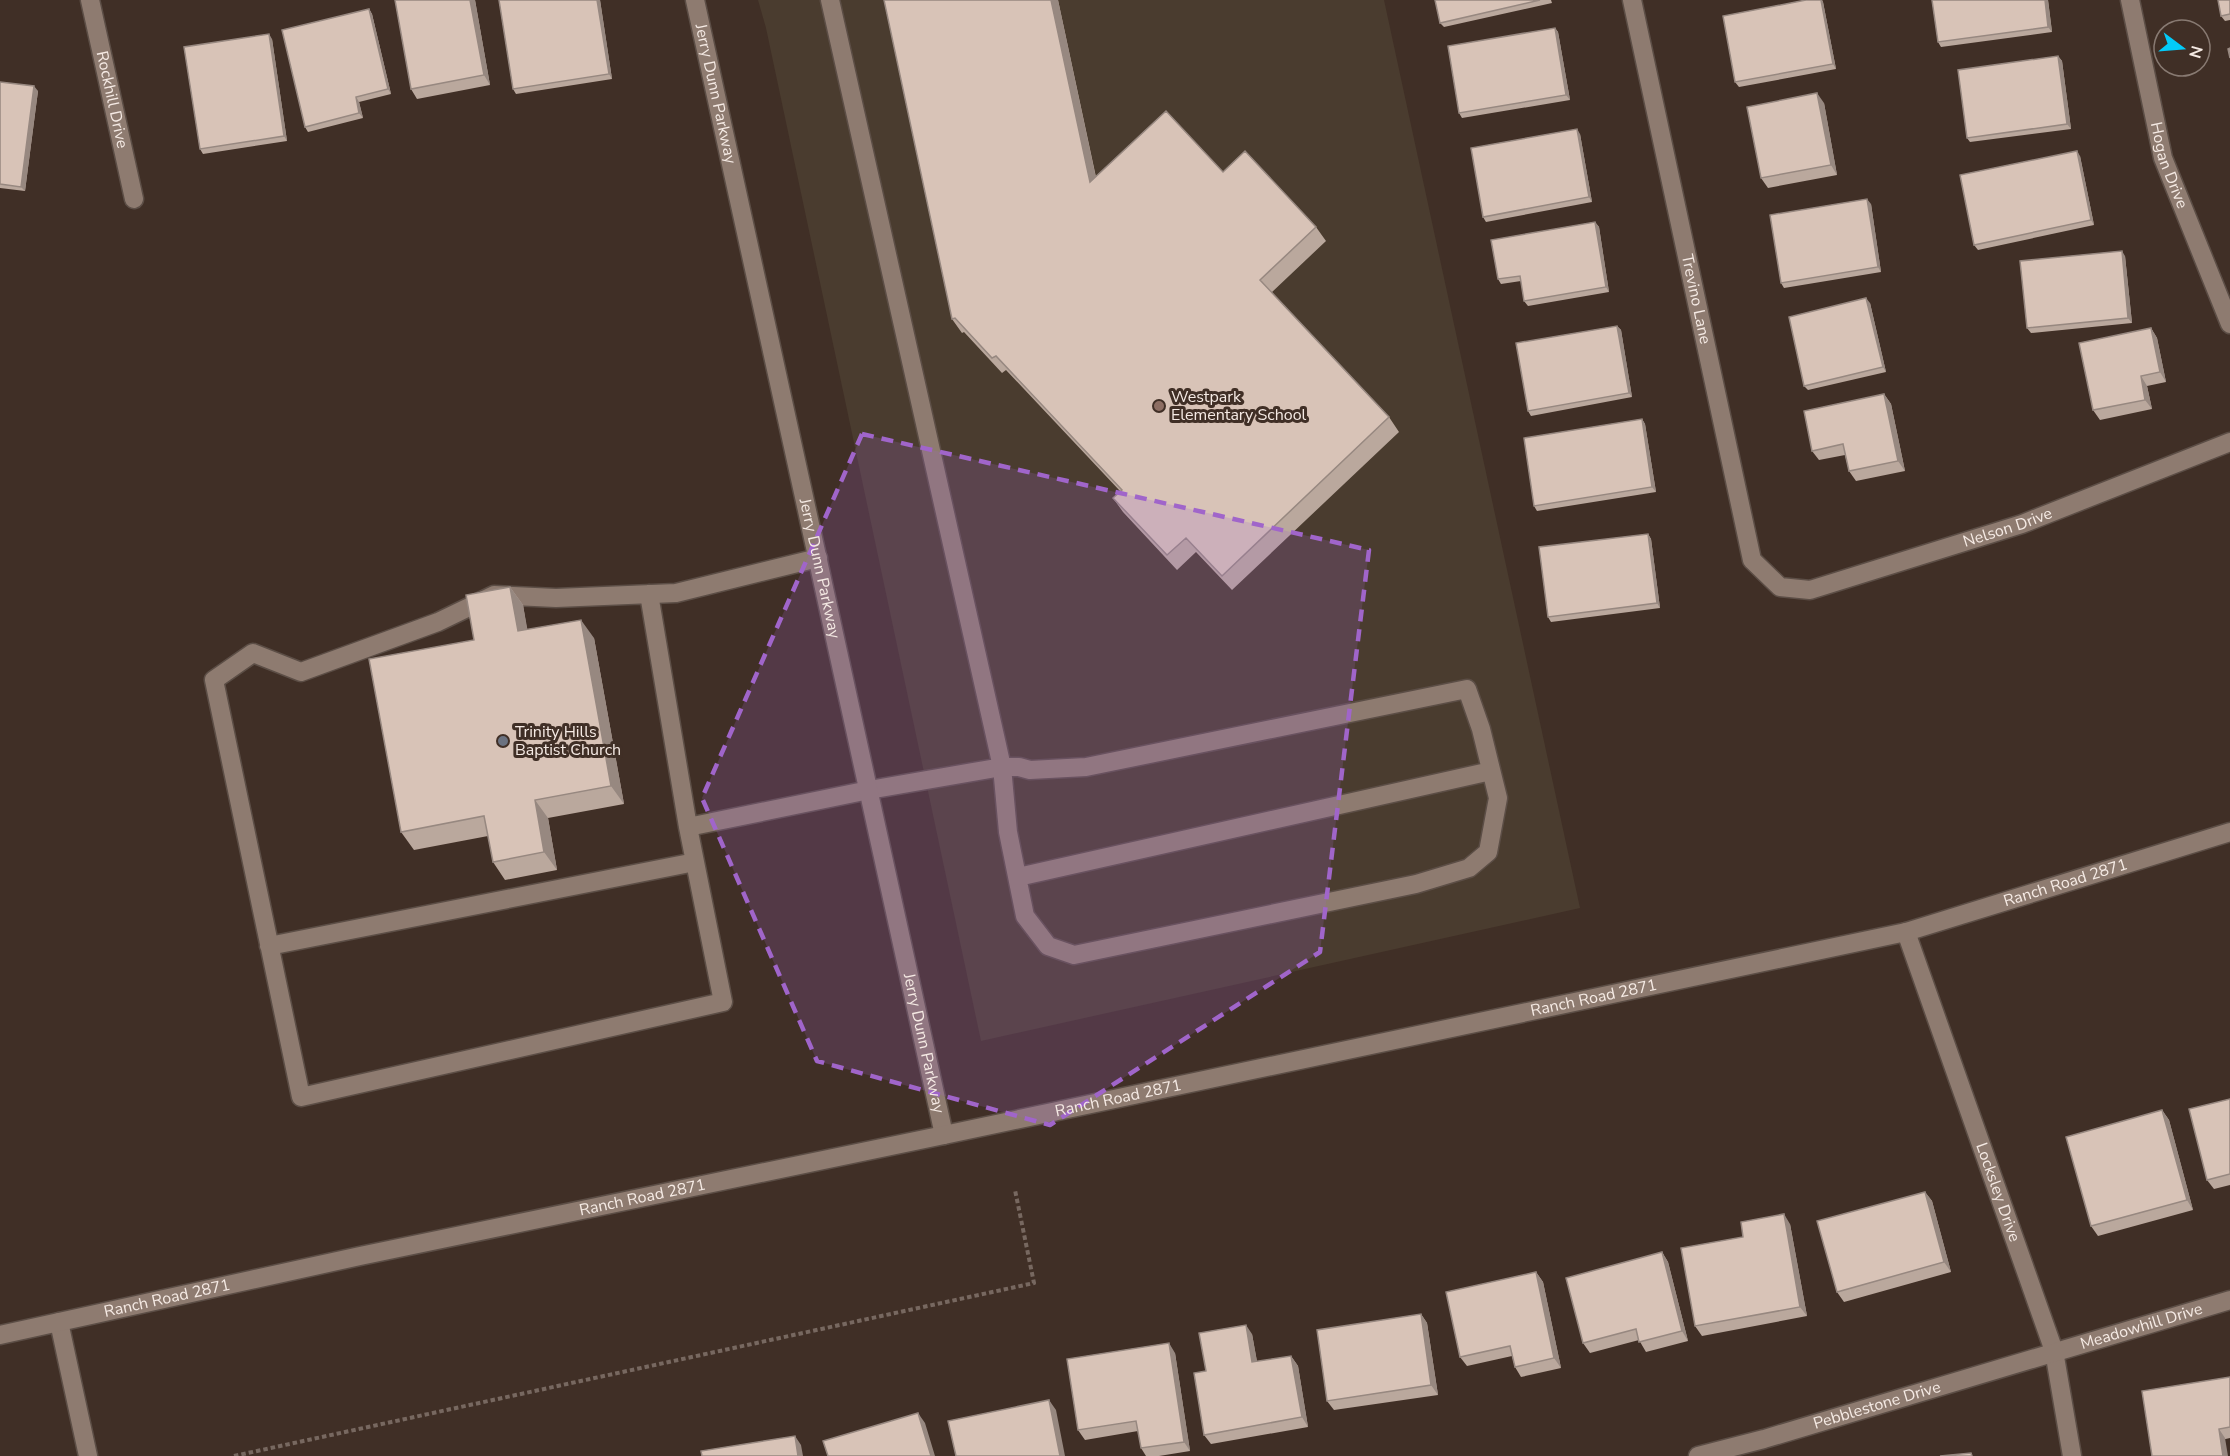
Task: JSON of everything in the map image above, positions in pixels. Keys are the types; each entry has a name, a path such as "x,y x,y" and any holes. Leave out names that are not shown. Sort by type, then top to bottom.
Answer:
{"street":[{"name":"Rockhill Drive","path":"90,0 134,199"},
{"name":"Jerry Dunn Parkway","path":"695,0 944,1136"},
{"path":"688,826 869,790 1002,767 1054,770 1086,767 1467,689 1481,729 1498,798 1488,852 1469,868 1416,884 1074,956 1048,946 1025,916 1008,832 1002,767 830,0"},
{"name":"Trevino Lane","path":"1632,0 1752,560 1780,587"},
{"name":"Hogan Drive","path":"2130,0 2163,158 2230,324"},
{"name":"Nelson Drive","path":"1780,587 1810,590 2022,524 2230,442"},
{"path":"649,594 688,826 723,1002 301,1096 214,680 253,653 301,672 438,622 495,595 556,598 649,594 676,593 818,558"},
{"path":"1018,877 1491,771"},
{"name":"Ranch Road 2871","path":"0,1335 360,1256 944,1136 1906,932 2230,832"},
{"path":"269,946 695,862"},
{"name":"Locksley Drive","path":"1906,932 2054,1351 2072,1456"},
{"name":"Meadowhill Drive","path":"2054,1351 2230,1300"},
{"path":"59,1322 88,1456"},
{"name":"Pebblestone Drive","path":"1698,1456 1764,1439 2054,1351"}],"path":[{"path":"234,1456 1034,1283 1015,1190"}],"highlighted area":[{"path":"862,434 1369,550 1320,952 1050,1125 817,1061 702,798"}],"shaded area":[{"name":"Westpark Elementary School","path":"758,0 1384,0 1580,908 981,1041 766,28"}],"building":[{"path":"395,0 470,0 484,75 411,89"},
{"path":"499,0 597,0 609,74 513,89"},
{"path":"884,0 1051,0 1090,182 1166,111 1223,172 1245,151 1316,227 1260,280 1389,417 1222,576 1186,538 1167,555 1113,498 1122,490 996,356 992,358 955,318 952,319"},
{"path":"1435,0 1540,0 1440,23"},
{"path":"1806,0 1821,0 1833,64 1735,82 1723,16"},
{"path":"1932,0 2045,0 2048,27 1938,42"},
{"path":"2218,0 2230,0 2230,14 2221,16"},
{"path":"369,9 388,89 356,97 359,113 305,127 282,30"},
{"path":"1555,28 1566,95 1459,113 1448,46"},
{"path":"269,34 284,136 200,149 184,47"},
{"path":"2058,56 2067,124 1967,138 1958,70"},
{"path":"0,82 34,86 21,187 0,184"},
{"path":"1817,93 1831,165 1761,178 1747,107"},
{"path":"1577,129 1589,197 1483,217 1471,148"},
{"path":"2077,151 2091,220 1974,245 1960,175"},
{"path":"1867,199 1878,267 1781,283 1770,215"},
{"path":"1595,222 1606,287 1524,301 1520,276 1498,279 1491,240"},
{"path":"2122,251 2128,318 2027,328 2020,261"},
{"path":"1866,298 1883,367 1804,386 1789,317"},
{"path":"1617,326 1629,393 1528,411 1516,343"},
{"path":"2151,328 2160,372 2141,376 2145,400 2093,410 2079,343"},
{"path":"1884,394 1898,461 1849,471 1843,444 1812,451 1804,411"},
{"path":"1642,419 1652,487 1534,506 1524,438"},
{"path":"1648,534 1657,603 1548,617 1539,547"},
{"name":"Trinity Hills Baptist Church","path":"510,587 518,631 581,620 611,786 535,800 544,852 493,862 484,816 401,832 369,659 474,640 466,595"},
{"path":"2230,1099 2230,1174 2207,1180 2189,1109"},
{"path":"2162,1110 2187,1200 2091,1226 2066,1137"},
{"path":"1925,1192 1944,1262 1837,1292 1817,1221"},
{"path":"1784,1214 1800,1307 1695,1326 1681,1248 1743,1237 1741,1222"},
{"path":"1662,1252 1682,1331 1639,1342 1636,1329 1583,1343 1566,1278"},
{"path":"1536,1272 1554,1358 1515,1367 1510,1346 1460,1357 1446,1292"},
{"path":"1421,1314 1431,1385 1327,1401 1317,1330"},
{"path":"1246,1325 1252,1362 1291,1356 1302,1417 1204,1435 1194,1373 1206,1371 1199,1333"},
{"path":"1169,1343 1184,1442 1141,1448 1136,1421 1078,1430 1067,1359"},
{"path":"2230,1377 2230,1427 2219,1429 2223,1456 2152,1456 2142,1391"},
{"path":"1049,1400 1060,1456 956,1456 948,1421"},
{"path":"918,1413 931,1456 828,1456 823,1441"},
{"path":"795,1436 798,1456 702,1456 701,1451"},
{"path":"1971,1453 1972,1456 1940,1456"}],"place":[{"name":"Westpark Elementary School","path":"1159,406"},
{"name":"Trinity Hills Baptist Church","path":"503,741"}]}
